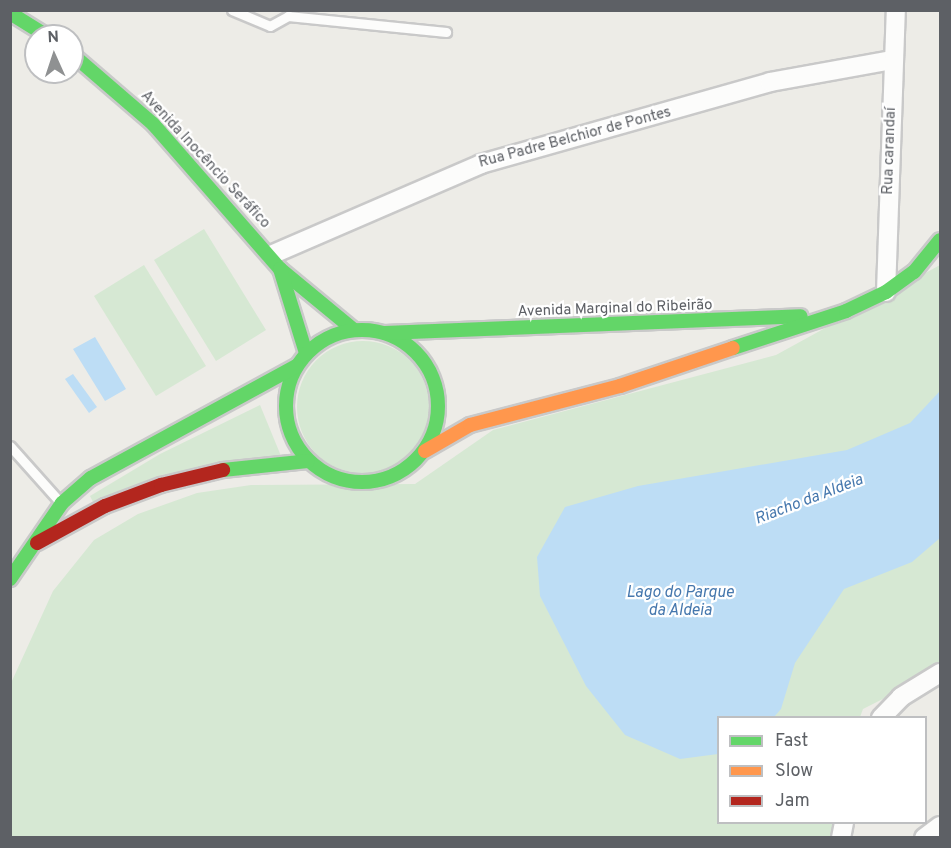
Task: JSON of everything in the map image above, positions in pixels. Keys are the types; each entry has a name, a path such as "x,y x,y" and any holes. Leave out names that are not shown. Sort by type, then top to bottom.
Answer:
{"main road":[{"path":"10,14 27,24"},
{"name":"Avenida Inocêncio Seráfico","path":"84,64 153,124 275,262 354,330"},
{"name":"Avenida Marginal do Ribeirão","path":"846,311 729,322 385,333 354,330 328,338 306,353 296,366 285,405 288,426 308,461 324,473 362,483 386,479 408,468 425,452 470,425 620,386 846,311 886,292 914,272 940,240"},
{"name":"Avenida Inocêncio Seráfico","path":"275,262 306,353"},
{"name":"Avenida Marginal do Ribeirão","path":"385,333 413,349 435,382 440,406 436,430 425,452"},
{"name":"Avenida Marginal do Ribeirão","path":"10,579 28,547 62,504 91,478 144,445 296,366"},
{"path":"28,547 105,506 161,485 228,469 308,461"}],"street":[{"name":"Rua carandaí","path":"886,292 892,60 896,10"},
{"name":"Rua Padre Belchior de Pontes","path":"275,262 482,164 770,82 892,60"},
{"path":"882,716 901,697 940,673"},
{"path":"924,837 940,826"}],"lane":[{"path":"232,10 270,26 288,13 446,32"},
{"path":"10,446 62,504"}],"green space":[{"path":"204,229 266,330 216,361 154,260"},
{"path":"144,265 206,366 156,396 94,296"},
{"path":"940,265 940,670 863,709 860,716 717,716 717,824 834,824 830,837 11,838 11,683 53,591 94,540 138,514 197,493 251,485 415,484 493,430 776,355"},
{"path":"363,341 388,346 410,360 424,382 429,407 424,432 410,454 388,468 363,473 338,468 316,454 302,432 297,407 302,382 316,360 338,346"},
{"path":"260,405 281,456 95,506 90,496 160,454"}],"water":[{"path":"95,337 126,389 105,401 73,349"},
{"path":"73,374 97,407 89,413 65,379"},
{"name":"Lago do Parque da Aldeia","path":"940,391 940,538 912,562 844,589 795,663 781,709 775,716 717,716 717,754 680,759 625,735 586,686 540,596 537,557 565,507 638,486 847,450 910,423"}],"traffic: fast":[{"path":"10,13 28,24"},
{"path":"84,64 153,124 280,269 354,330"},
{"path":"733,348 846,311 886,292 914,272 940,240"},
{"path":"280,269 306,353"},
{"path":"385,333 801,316"},
{"path":"362,330 391,335 416,352 433,377 438,406 433,435 416,460 391,477 362,482 333,477 308,460 291,435 286,406 291,377 308,352 333,335 362,330"},
{"path":"10,579 62,503 91,478 296,366"},
{"path":"223,470 308,461"}],"traffic: slow":[{"path":"425,451 470,425 620,386 733,348"}],"traffic: jam":[{"path":"37,543 105,506 161,485 223,470"}],"water label":[{"name":"Riacho da Aldeia","path":"809,500"}]}
